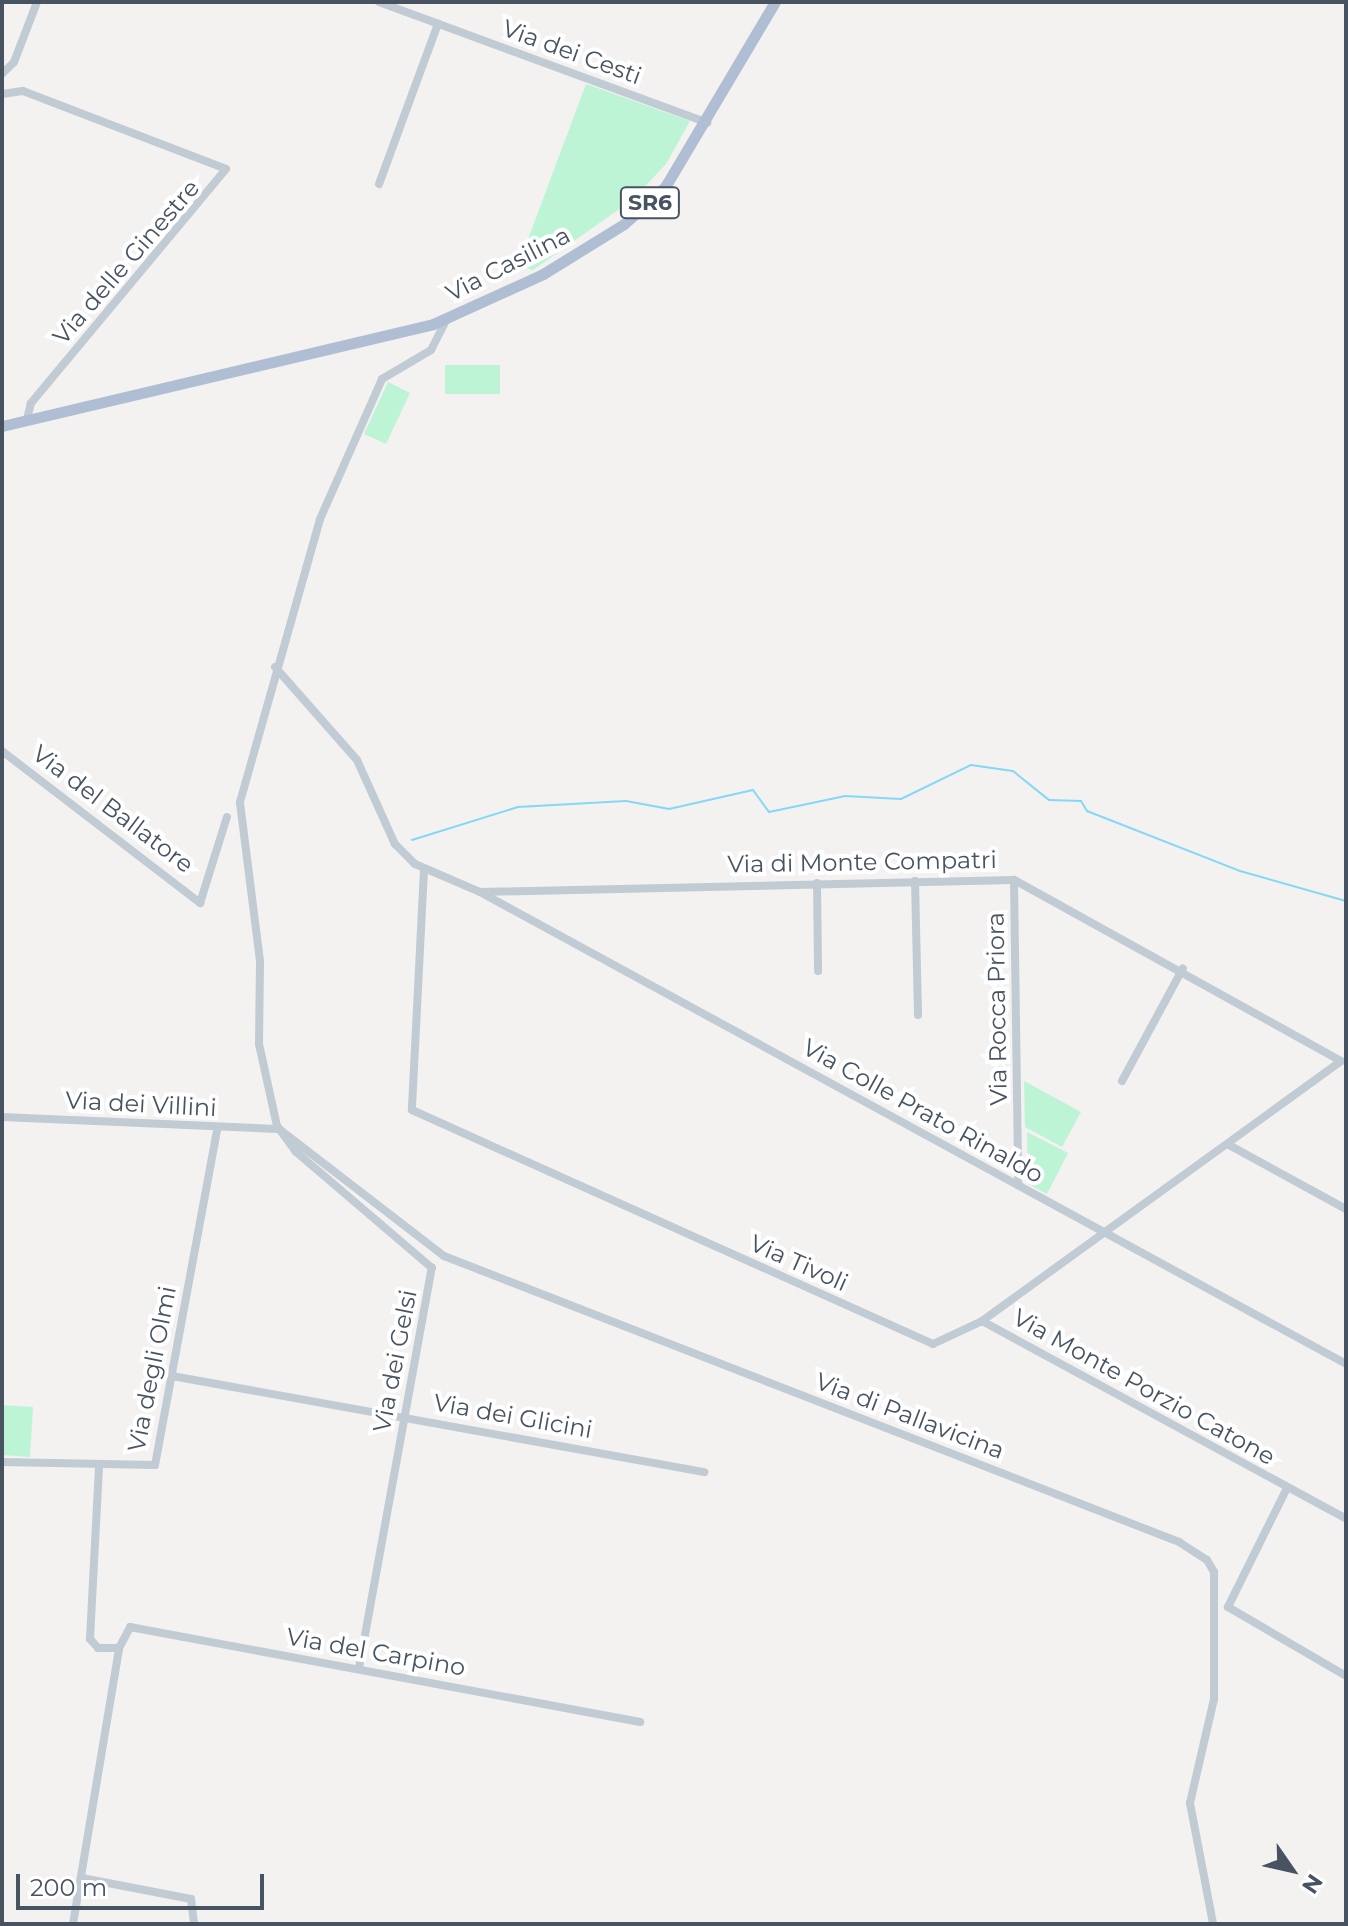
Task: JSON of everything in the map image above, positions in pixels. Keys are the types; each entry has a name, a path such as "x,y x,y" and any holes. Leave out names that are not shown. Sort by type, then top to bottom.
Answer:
{"main road":[{"name":"Via Casilina","path":"2,426 446,320 543,274 630,219 665,187 707,123 775,2"}],"street":[{"path":"2,74 14,62 37,2"},
{"name":"Via dei Cesti","path":"379,2 707,123"},
{"path":"379,184 438,24"},
{"name":"Via delle Ginestre","path":"2,94 23,91 226,169 31,403 27,419"},
{"path":"278,1129 258,1039 260,961 240,804 275,667 316,529 379,383 393,367 428,353 446,320"},
{"path":"275,667 357,760 395,844 424,870"},
{"name":"Via del Ballatore","path":"2,751 200,903 227,817"},
{"name":"Via Colle Prato Rinaldo","path":"424,870 480,892 1346,1364"},
{"name":"Via Tivoli","path":"424,870 412,1110 927,1343 945,1343 982,1321 1229,1145 1341,1058"},
{"name":"Via di Monte Compatri","path":"480,892 1014,880 1183,968 1341,1058"},
{"name":"Via Rocca Priora","path":"1014,880 1018,1185"},
{"path":"915,881 918,1015"},
{"path":"817,883 818,971"},
{"path":"1122,1081 1183,968"},
{"name":"Via dei Villini","path":"2,1117 217,1129 278,1129"},
{"name":"Via degli Olmi","path":"2,1462 99,1467 155,1465 217,1129"},
{"name":"Via dei Gelsi","path":"278,1129 430,1263 359,1668"},
{"name":"Via di Pallavicina","path":"278,1129 444,1256 1179,1542 1207,1560 1214,1572 1214,1699 1190,1803 1199,1884 1213,1924"},
{"path":"1229,1145 1346,1209"},
{"name":"Via Monte Porzio Catone","path":"982,1321 1346,1519"},
{"name":"Via dei Glicini","path":"172,1376 704,1472"},
{"path":"73,1924 119,1648 96,1647 89,1637 99,1467"},
{"path":"1287,1488 1232,1588 1229,1609 1346,1676"},
{"name":"Via del Carpino","path":"119,1648 125,1630 136,1627 640,1722"},
{"path":"82,1878 191,1899 194,1924"}],"green space":[{"path":"586,84 690,121 666,164 632,200 533,270 518,266"},
{"path":"445,365 500,365 500,394 445,394"},
{"path":"388,382 410,393 386,444 364,434"},
{"path":"1024,1081 1081,1112 1062,1147 1025,1127"},
{"path":"1027,1132 1068,1153 1047,1194 1028,1184"},
{"path":"2,1405 33,1407 30,1457 2,1455"}],"waterway":[{"path":"412,840 518,807 626,801 669,809 753,790 769,812 845,796 901,799 971,765 1013,771 1049,800 1081,801 1087,811 1240,871 1346,901"}]}
